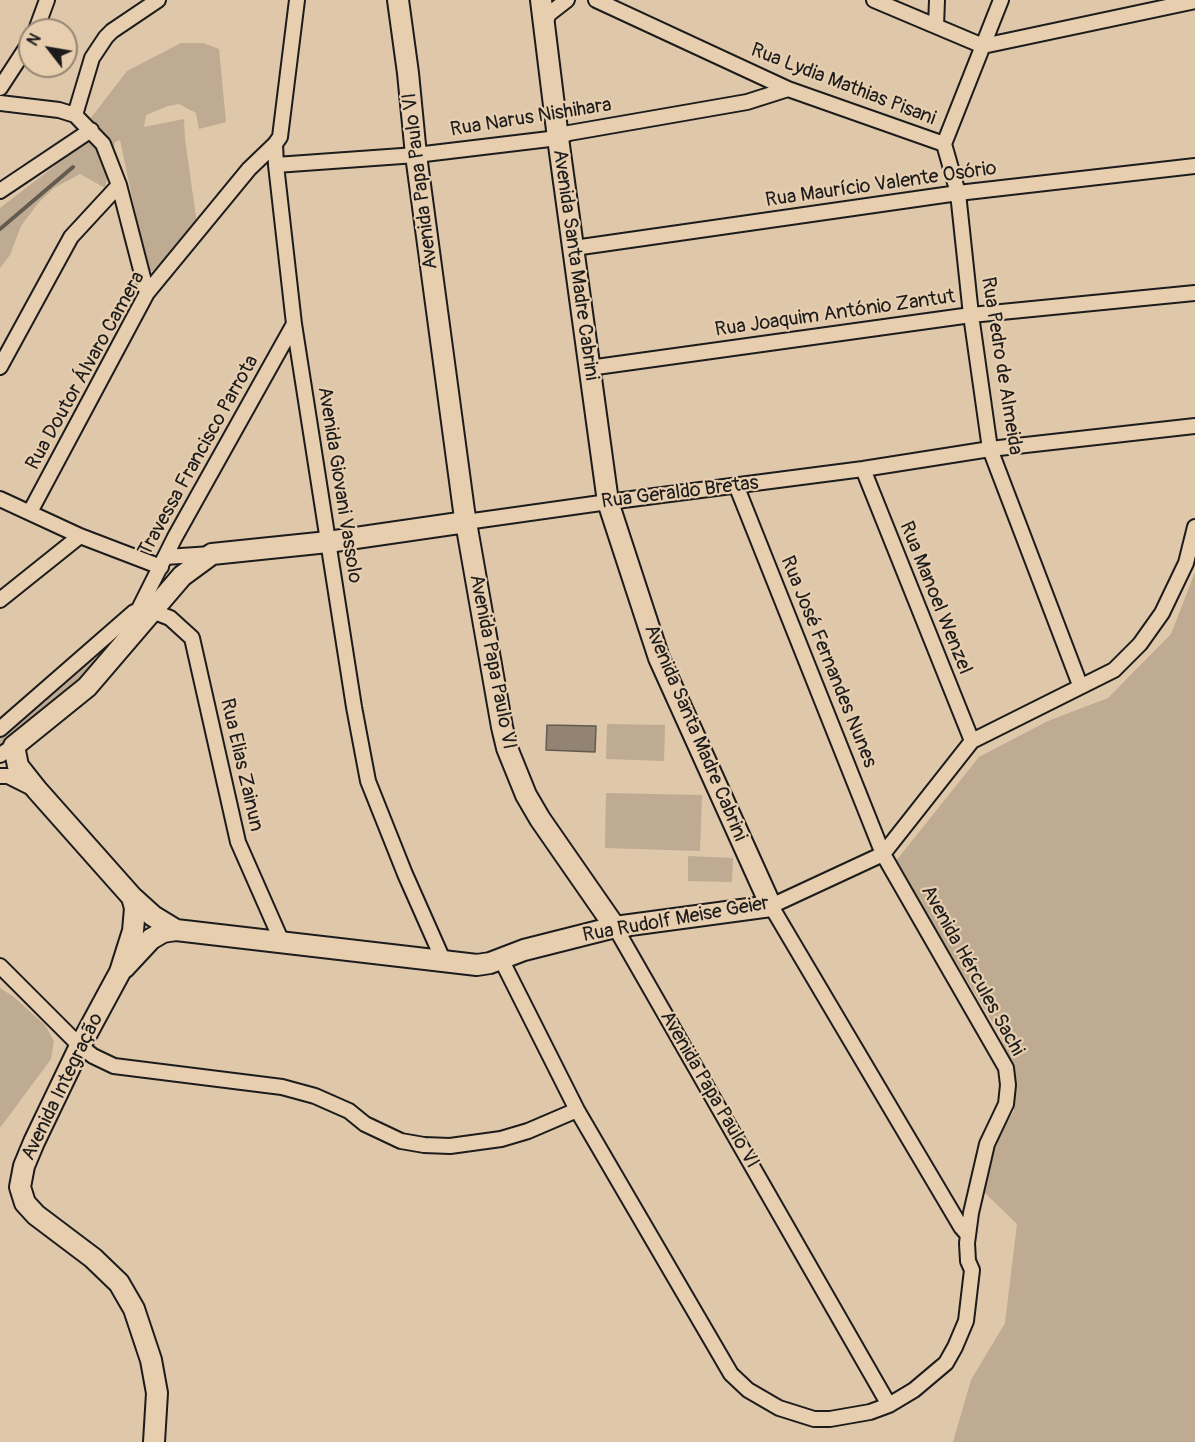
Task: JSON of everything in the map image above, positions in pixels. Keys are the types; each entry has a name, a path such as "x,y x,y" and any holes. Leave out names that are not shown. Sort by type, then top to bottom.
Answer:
{"main road":[{"name":"Avenida Papa Paulo VI","path":"398,0 416,155 466,522 501,727 526,795 540,819 615,927"},
{"name":"Avenida Santa Madre Cabrini","path":"541,0 608,502 659,658 771,906"},
{"name":"Rua Geraldo Bretas","path":"212,554 328,542 466,522"},
{"path":"176,930 153,916 132,897 37,790 7,750 87,687 119,651 146,609 182,576 212,554"},
{"name":"Avenida Integração","path":"132,897 135,908 133,931 120,972 80,1046 34,1142 24,1166 20,1187 25,1203 36,1215 93,1258 119,1283 134,1310 151,1360 157,1393 154,1442"},
{"name":"Rua Rudolf Meise Geier","path":"176,930 477,965 524,950 615,927 771,906"},
{"name":"Avenida Integração","path":"120,972 151,939 163,932 176,930"}],"street":[{"path":"40,18 47,0"},
{"path":"75,115 92,58 106,38 112,31 158,0"},
{"name":"Avenida Giovani Vassolo","path":"297,0 280,137 275,144 294,324 368,781 405,874 444,962"},
{"path":"544,24 549,14 567,0"},
{"name":"Rua Lydia Mathias Pisani","path":"596,0 788,89 944,144"},
{"path":"874,0 983,46 1150,5 1195,1"},
{"path":"936,26 937,0"},
{"path":"944,144 1001,0"},
{"path":"0,88 18,60"},
{"name":"Rua Narus Nishihara","path":"276,165 416,155 558,138 569,133 747,102 788,89"},
{"path":"0,103 59,110 75,115 103,144 119,185 147,293"},
{"path":"0,191 91,130"},
{"name":"Rua Doutor Álvaro Camera","path":"30,512 147,293 249,169 275,144"},
{"name":"Rua Pedro de Almeida","path":"944,144 958,193 971,315 990,449 1080,685"},
{"name":"Rua Maurício Valente Osório","path":"574,248 958,193 1195,166"},
{"path":"0,367 71,237 119,185"},
{"name":"Rua Joaquim António Zantut","path":"589,368 971,315 1195,293"},
{"name":"Travessa Francisco Parrota","path":"146,609 163,562 294,324"},
{"name":"Rua Geraldo Bretas","path":"466,522 863,469 990,449 1195,426"},
{"name":"Rua Manoel Wenzel","path":"863,469 972,741"},
{"name":"Rua José Fernandes Nunes","path":"736,485 883,854"},
{"name":"Rua Geraldo Bretas","path":"0,499 80,536 163,562 212,554"},
{"path":"883,854 972,741 1114,670 1140,644 1162,613 1178,582 1195,527"},
{"path":"0,600 80,536"},
{"path":"0,729 146,609"},
{"name":"Rua Elias Zainun","path":"146,609 170,618 192,638 237,842 282,942"},
{"path":"0,776 8,776 37,790"},
{"name":"Rua Rudolf Meise Geier","path":"771,906 883,854"},
{"name":"Avenida Hércules Sachi","path":"577,1110 731,1374 748,1390 779,1408 814,1419 847,1418 870,1412 889,1405 914,1390 946,1363 966,1321 972,1270 969,1261 968,1235 987,1144 1006,1104 1008,1085 1006,1068 883,854"},
{"name":"Avenida Santa Madre Cabrini","path":"771,906 955,1217 968,1235"},
{"name":"Avenida Papa Paulo VI","path":"615,927 889,1405"},
{"path":"0,966 80,1046 93,1056 114,1066 266,1083 315,1096 401,1141 424,1146 450,1146 501,1139 528,1131 577,1110 501,959"}],"shaded area":[{"path":"181,43 203,43 219,49 226,122 199,129 196,113 179,104 146,115 144,127 184,119 197,224 158,271 150,271 147,268 120,140 115,142 105,188 80,174 54,188 39,202 21,226 10,255 0,268 0,208 91,138 87,123 127,71"},
{"path":"1195,572 1195,1442 953,1442 971,1380 1005,1323 1017,1224 984,1192 993,1144 1014,1111 1015,1075 999,1033 895,862 979,757 1048,721 1108,698 1171,634"},
{"path":"93,658 98,664 0,751 0,734"},
{"path":"607,724 665,725 664,761 606,759"},
{"path":"547,725 596,726 595,752 546,750"},
{"path":"606,793 702,795 700,851 605,848"},
{"path":"688,856 733,858 732,882 688,881"},
{"path":"0,988 14,997 45,1025 54,1041 51,1059 0,1128"}],"waterway":[{"path":"0,229 73,167"}]}
